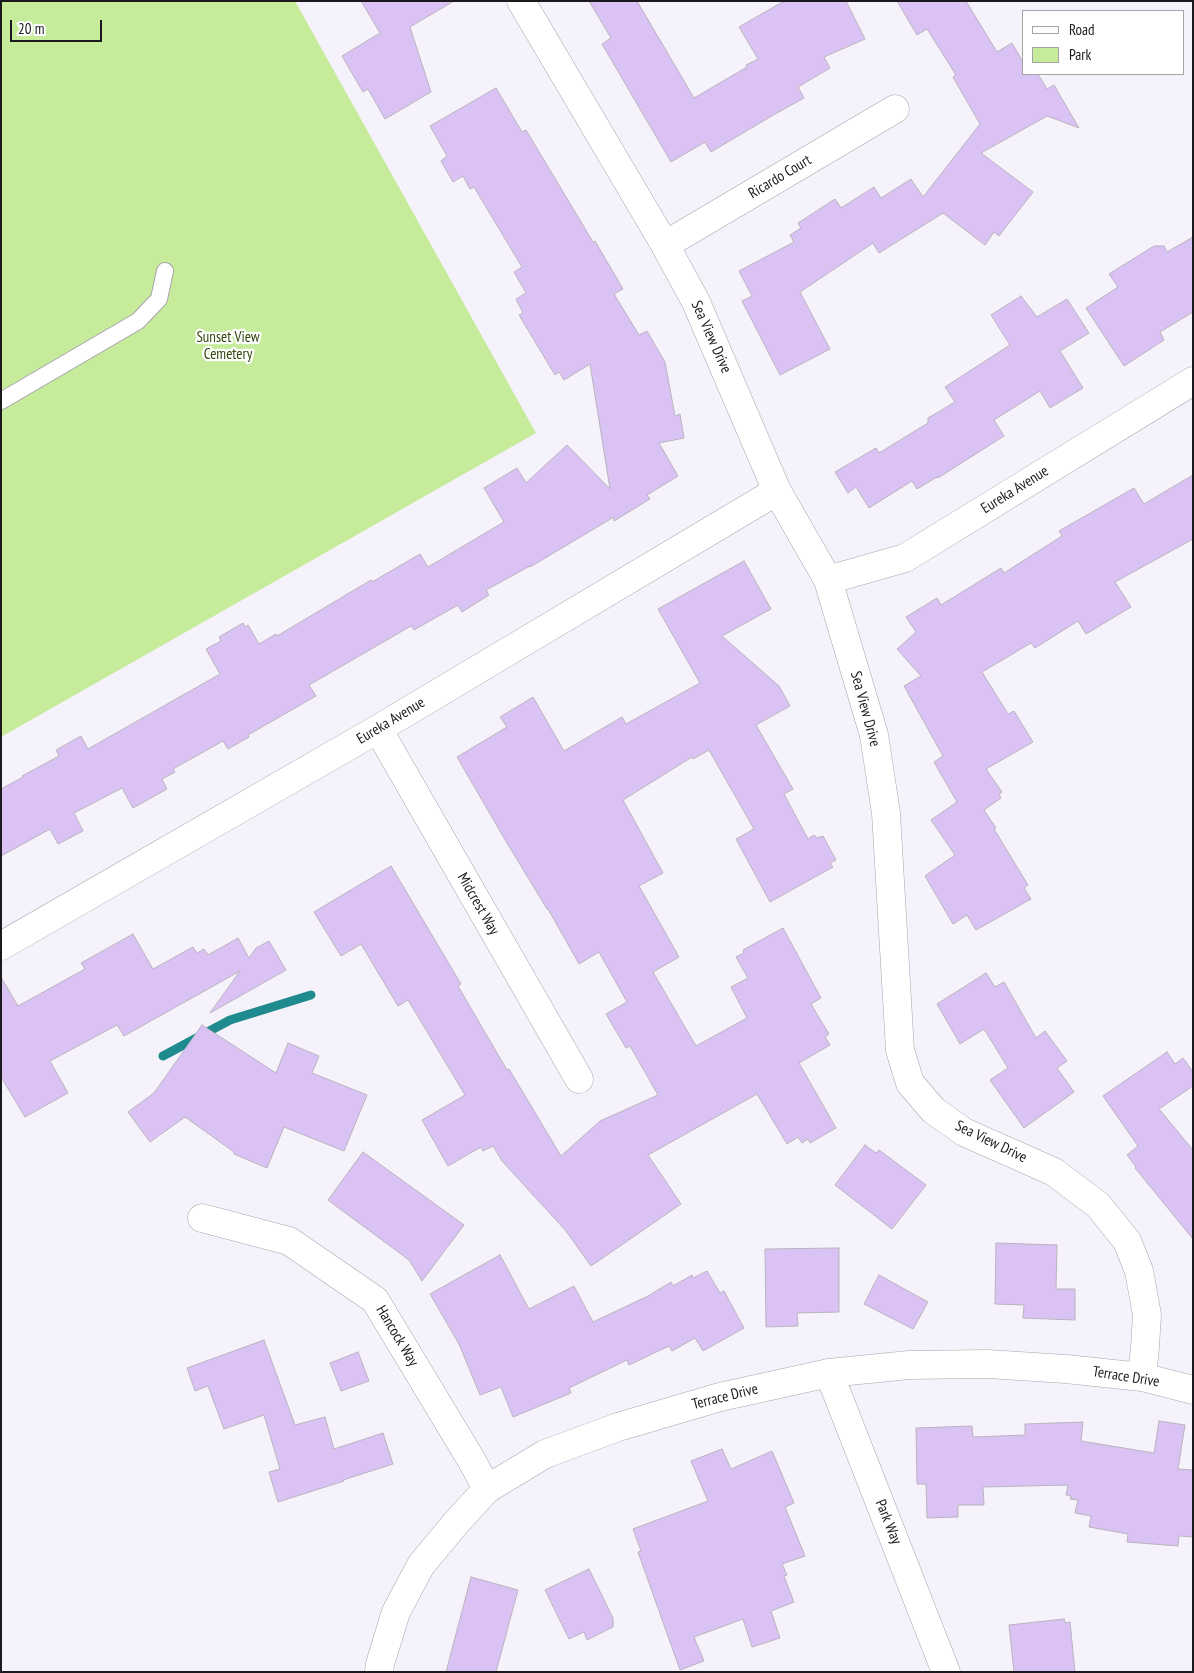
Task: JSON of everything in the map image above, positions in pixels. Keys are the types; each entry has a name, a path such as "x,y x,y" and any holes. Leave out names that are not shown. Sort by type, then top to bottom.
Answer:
{"street":[{"name":"Sea View Drive","path":"521,1 665,245 696,302 777,491 828,580 874,735 886,813 900,1050 910,1083 933,1110 964,1132 1054,1172 1098,1205 1127,1241 1139,1271 1147,1315 1142,1377"},
{"name":"Ricardo Court","path":"665,245 895,109"},
{"name":"Eureka Avenue","path":"828,580 905,558 1193,381"},
{"name":"Eureka Avenue","path":"1,946 378,729 777,491"},
{"name":"Midcrest Way","path":"378,729 579,1079"},
{"name":"Hancock Way","path":"202,1218 290,1241 375,1300 488,1489"},
{"name":"Terrace Drive","path":"379,1672 396,1612 421,1566 455,1524 488,1489 545,1454 618,1427 720,1397 829,1373 909,1366 988,1364 1066,1369 1142,1377 1193,1390"},
{"name":"Park Way","path":"829,1373 946,1672"}],"lane":[{"path":"1,401 138,321 159,299 165,271"}],"green space":[{"name":"Sunset View Cemetery","path":"1,1 295,1 536,433 1,737"}],"building":[{"path":"361,1 454,1 410,27 431,92 385,119 368,89 363,92 342,56 380,33"},
{"path":"589,1 637,1 694,98 758,59 739,27 784,1 846,1 865,39 824,57 830,68 798,87 804,98 711,152 705,142 671,162 602,44 611,38"},
{"path":"897,1 966,1 997,52 1012,43 1022,60 1022,75 1039,75 1047,89 1054,85 1079,128 1047,116 981,153 1033,192 999,236 994,232 985,245 943,213 879,253 873,243 800,292 830,349 780,375 742,301 752,296 739,271 794,242 790,235 801,228 798,223 835,199 841,208 874,187 881,198 911,179 923,197 980,124 953,77 956,75 927,29 917,35"},
{"path":"496,88 522,132 526,130 623,289 614,294 639,335 647,331 665,362 675,416 680,414 684,438 659,443 678,476 647,495 650,499 614,521 614,517 530,567 486,590 489,595 462,612 458,605 414,630 411,626 309,685 316,696 248,735 249,737 228,749 223,741 173,769 175,772 162,779 167,789 133,808 122,788 74,813 83,831 58,844 50,829 1,856 1,789 59,756 56,750 81,736 88,749 220,674 206,649 221,641 219,637 243,623 245,627 248,625 259,644 276,634 277,636 371,580 372,582 420,554 428,567 504,522 484,488 517,468 526,483 567,445 610,489 590,364 564,380 559,372 555,375 519,315 523,313 516,299 526,293 514,272 522,267 474,187 470,189 463,176 453,182 441,161 447,156 430,126"},
{"path":"1193,237 1193,312 1160,332 1164,340 1124,366 1086,308 1118,287 1109,274 1154,246 1164,246 1167,252"},
{"path":"1021,296 1037,317 1067,299 1089,333 1060,351 1083,388 1050,408 1040,391 994,420 1004,436 938,478 917,489 912,481 869,508 856,487 848,493 835,472 876,448 879,453 928,423 928,418 955,402 945,387 1010,345 991,315"},
{"path":"1193,475 1193,539 1115,582 1131,607 1086,634 1078,621 1035,648 1031,643 982,672 1008,714 1014,711 1033,742 986,769 1002,792 999,794 1001,798 984,810 1028,885 1024,888 1031,899 976,930 967,915 953,924 925,876 955,855 931,820 957,802 934,762 943,756 904,686 921,676 897,649 916,632 906,617 937,598 941,605 1001,568 1004,573 1062,536 1059,531 1134,488 1144,504"},
{"path":"744,561 771,609 722,636 779,686 790,706 756,725 793,789 784,794 808,839 814,835 817,838 823,836 836,860 830,863 833,867 770,902 736,839 754,829 709,750 693,759 692,757 623,800 663,873 639,886 679,957 653,972 696,1046 747,1018 731,987 748,978 736,957 744,953 743,950 783,928 821,998 811,1004 829,1034 825,1037 830,1045 799,1063 836,1128 810,1143 808,1139 802,1143 798,1137 787,1144 757,1094 648,1155 681,1204 591,1266 566,1231 502,1161 493,1146 483,1151 481,1147 448,1166 422,1120 465,1095 408,1000 398,1006 361,944 341,956 314,912 391,866 461,984 458,986 507,1070 509,1069 561,1156 600,1121 658,1095 630,1046 626,1048 606,1014 627,1002 599,952 579,964 457,757 507,727 500,717 533,697 564,751 622,717 626,724 700,683 658,609"},
{"path":"133,934 153,969 193,947 197,953 204,949 208,955 238,938 249,958 256,948 269,941 286,970 210,1013 240,971 124,1036 117,1025 50,1061 68,1093 25,1117 1,1077 1,977 18,1006 85,969 81,963"},
{"path":"986,973 995,987 1004,982 1036,1038 1045,1031 1067,1061 1057,1068 1074,1092 1024,1128 990,1080 1008,1068 984,1029 960,1044 937,1004"},
{"path":"202,1025 276,1073 288,1043 319,1056 312,1073 367,1095 344,1151 284,1127 267,1168 234,1154 234,1152 185,1117 150,1142 128,1112 154,1093"},
{"path":"1167,1052 1175,1064 1183,1058 1193,1072 1193,1086 1159,1109 1193,1150 1193,1239 1135,1168 1127,1155 1138,1146 1103,1096"},
{"path":"865,1145 876,1153 879,1150 926,1185 892,1229 835,1185"},
{"path":"363,1152 464,1225 422,1281 409,1260 328,1200"},
{"path":"996,1243 1057,1245 1056,1289 1075,1289 1075,1320 1023,1318 1024,1305 995,1304"},
{"path":"839,1248 839,1312 797,1313 798,1326 766,1327 765,1249"},
{"path":"500,1255 529,1309 574,1286 593,1322 648,1296 671,1282 673,1286 692,1275 693,1278 707,1271 720,1293 724,1291 744,1328 703,1351 695,1338 672,1351 669,1346 629,1365 627,1360 569,1388 571,1393 513,1417 501,1387 480,1395 459,1344 430,1294"},
{"path":"879,1275 928,1302 913,1329 864,1304"},
{"path":"264,1340 295,1425 325,1417 334,1449 383,1433 393,1464 278,1502 269,1472 280,1469 264,1415 224,1429 208,1386 195,1391 187,1368"},
{"path":"358,1352 369,1381 341,1391 330,1363"},
{"path":"1159,1421 1185,1425 1178,1469 1193,1470 1193,1537 1179,1536 1178,1546 1127,1542 1128,1534 1089,1527 1091,1516 1075,1513 1078,1500 1070,1499 1071,1496 1066,1495 1068,1485 983,1487 984,1505 958,1505 958,1517 927,1518 926,1484 917,1484 916,1428 972,1426 973,1437 1025,1435 1025,1424 1083,1422 1081,1441 1154,1453"},
{"path":"722,1449 731,1469 772,1451 794,1503 785,1507 805,1556 782,1564 787,1575 784,1576 794,1602 771,1611 780,1638 752,1647 743,1619 694,1637 704,1661 680,1670 638,1552 641,1551 633,1529 708,1501 691,1461"},
{"path":"589,1569 613,1618 613,1627 587,1640 584,1632 569,1639 545,1590"},
{"path":"471,1577 518,1590 496,1672 446,1672"},
{"path":"1064,1619 1065,1623 1070,1622 1075,1672 1014,1672 1009,1625"}],"waterway":[{"path":"163,1056 230,1020 311,995"}]}
